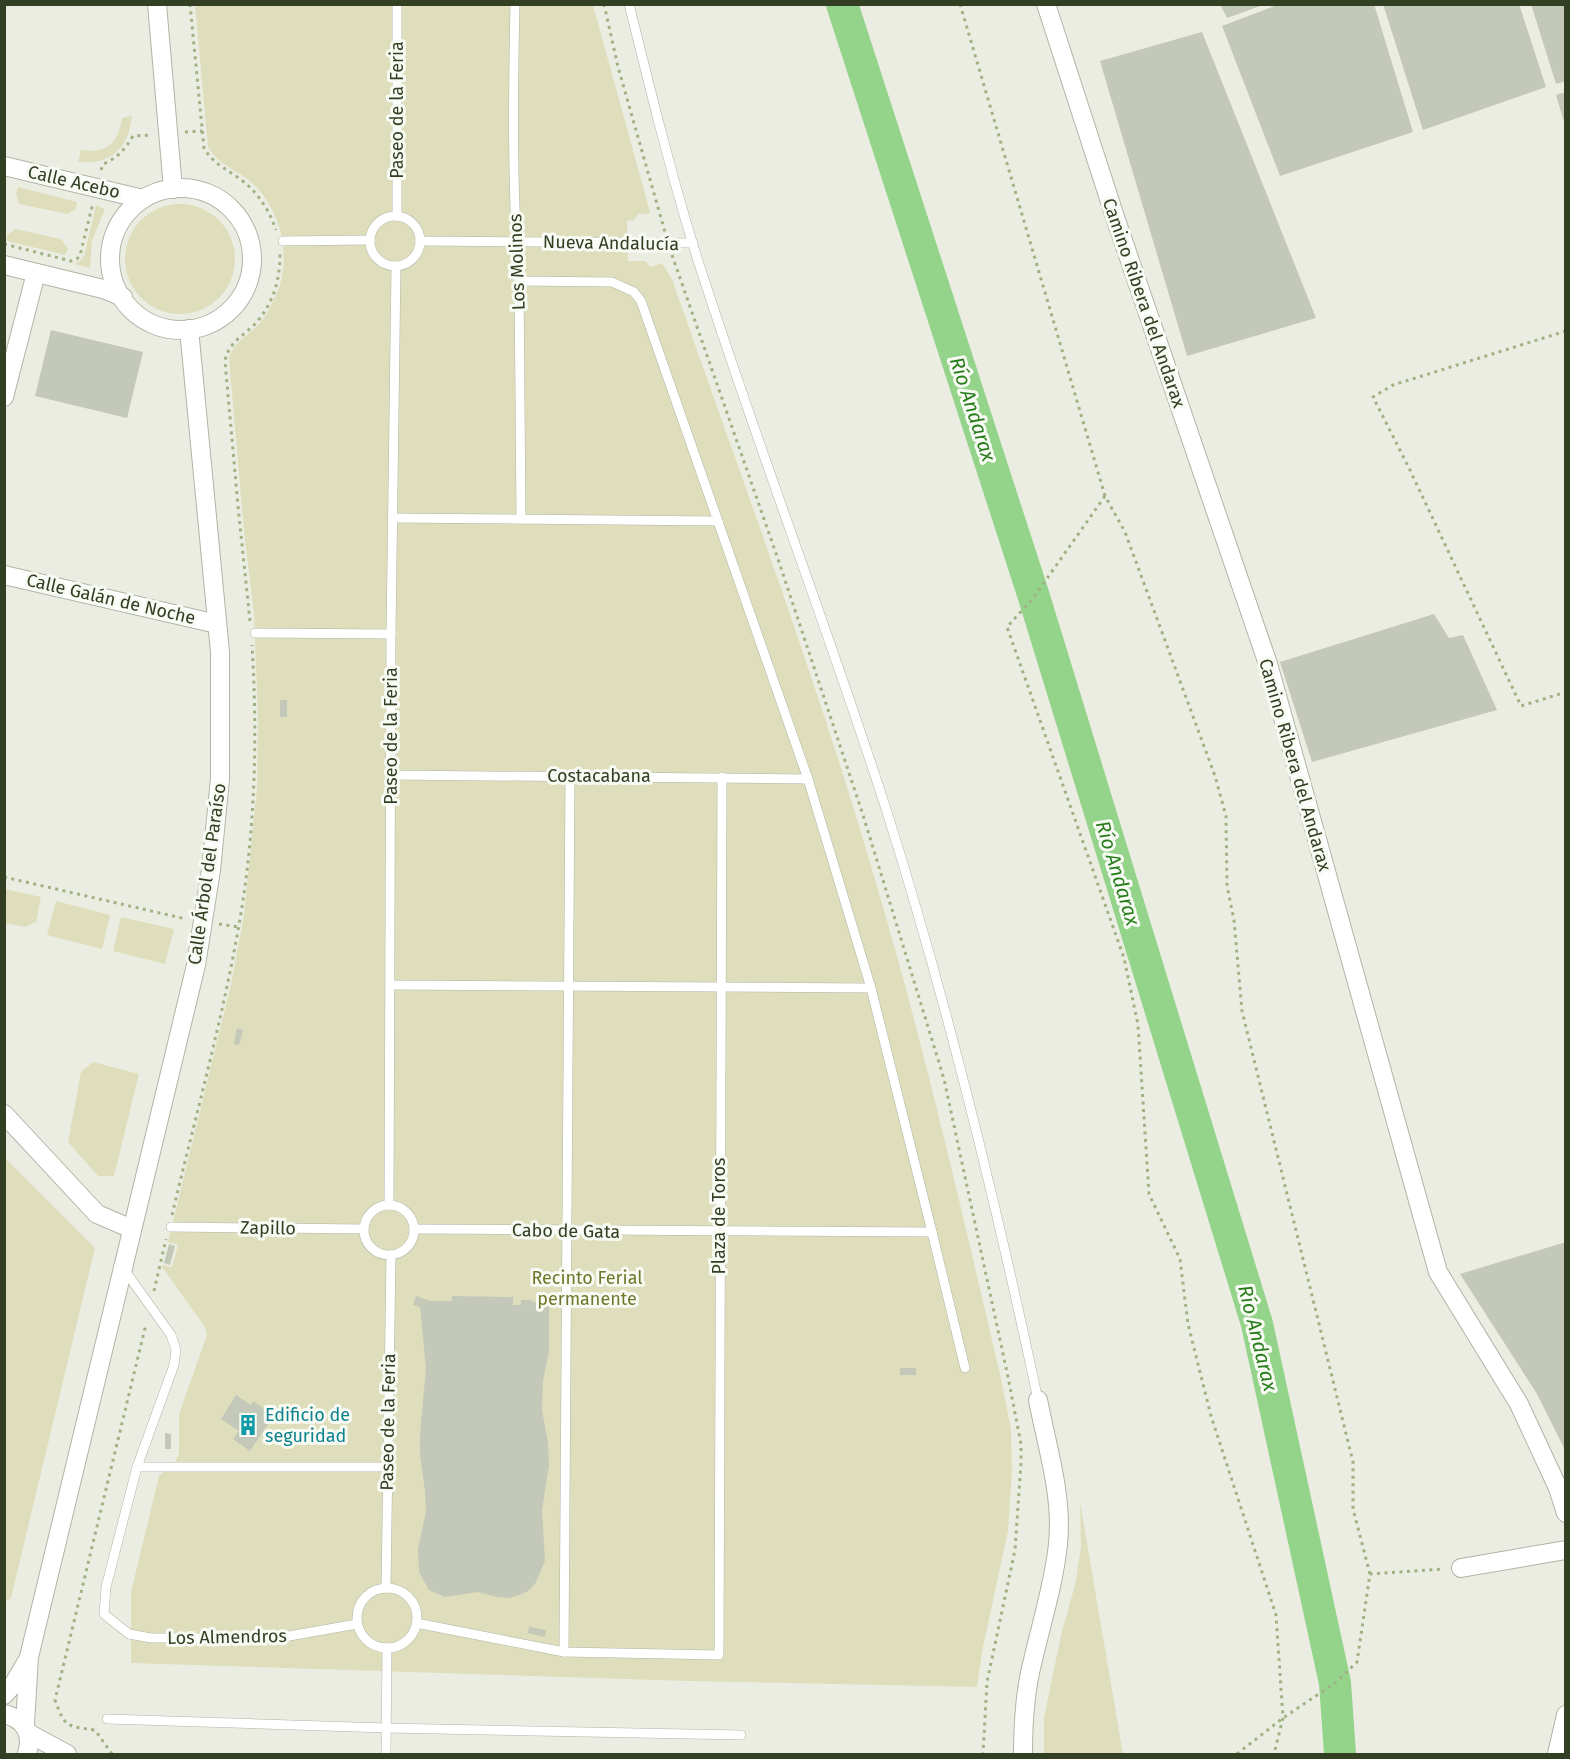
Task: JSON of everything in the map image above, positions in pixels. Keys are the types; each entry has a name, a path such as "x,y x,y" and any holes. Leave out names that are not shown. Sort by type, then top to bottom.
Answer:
{"street":[{"path":"157,4 173,189"},
{"name":"Camino Ribera del Andarax","path":"1046,4 1115,218 1268,664 1438,1272 1519,1404 1558,1488 1566,1513"},
{"name":"Calle Acebo","path":"4,166 143,199"},
{"path":"173,189 201,191 220,200 236,214 248,233 253,254 251,276 243,296 229,312 211,324 189,329 160,326 146,320 133,310 114,281 111,267 112,244 120,223 143,199 153,193 173,189"},
{"path":"4,265 104,289 123,297"},
{"path":"4,397 36,273"},
{"name":"Calle Árbol del Paraíso","path":"29,1657 196,966 212,870 220,779 220,652 189,329"},
{"name":"Calle Galán de Noche","path":"4,575 217,624"},
{"path":"4,1114 97,1214 132,1229"},
{"path":"1023,1755 1023,1725 1032,1662 1053,1579 1060,1512 1038,1400"},
{"path":"1461,1568 1566,1550"},
{"path":"4,1695 13,1685 29,1657"},
{"path":"27,1755 29,1657"},
{"path":"4,1714 16,1718 26,1728 67,1755"},
{"path":"1557,1755 1566,1715"}],"lane":[{"name":"Paseo de la Feria","path":"397,4 397,216"},
{"name":"Los Molinos","path":"515,4 513,83 516,242 519,281 521,519"},
{"path":"629,4 674,181 720,328 801,556 887,813 962,1077 996,1208 1038,1400"},
{"path":"397,216 413,223 420,241 419,250 414,258 396,267 378,260 372,252 370,240 378,224 385,218 397,216"},
{"path":"283,240 370,240"},
{"name":"Nueva Andalucía","path":"420,241 693,243"},
{"name":"Paseo de la Feria","path":"389,1205 391,634 396,267"},
{"path":"519,281 612,282 627,287 637,295 808,779 872,988 965,1368"},
{"path":"393,518 718,521"},
{"path":"255,633 391,634"},
{"name":"Costacabana","path":"390,775 808,779"},
{"path":"416,1623 564,1652 570,776"},
{"name":"Plaza de Toros","path":"564,1652 719,1655 722,777"},
{"path":"390,985 872,988"},
{"path":"389,1205 398,1206 406,1211 414,1229 408,1246 399,1253 390,1255 381,1254 371,1247 365,1237 364,1229 366,1220 372,1211 389,1205"},
{"name":"Zapillo","path":"171,1227 364,1229"},
{"name":"Cabo de Gata","path":"414,1229 567,1232 932,1232"},
{"name":"Paseo de la Feria","path":"386,1588 390,1255"},
{"path":"123,1268 171,1335 176,1350 174,1365 137,1467 387,1467"},
{"name":"Los Almendros","path":"137,1467 105,1587 104,1614 129,1634 151,1638 278,1638 357,1624"},
{"path":"386,1588 399,1591 408,1598 416,1612 413,1633 404,1642 387,1648 369,1642 357,1624 358,1609 364,1598 386,1588"},
{"path":"386,1755 387,1648"},
{"path":"107,1719 741,1736"}],"path":[{"path":"604,4 618,68 668,243 860,804 944,1079 1000,1336 1021,1444 1021,1462 1014,1550 987,1682 983,1755"},
{"path":"960,4 1105,496 1125,532 1215,776 1226,816 1227,886 1234,920 1242,1011 1353,1462 1353,1509 1370,1575 1357,1662 1335,1683 1283,1718 1236,1755"},
{"path":"184,133 202,131"},
{"path":"106,163 122,152 133,136 149,135"},
{"path":"4,244 71,261 76,259 80,255 93,204"},
{"path":"1566,331 1393,385 1373,397 1521,706 1566,692"},
{"path":"1105,496 1034,597 1007,627 1124,958 1138,1025 1149,1194 1180,1259 1188,1324 1211,1416 1276,1615 1283,1718 1274,1755"},
{"path":"4,877 187,919"},
{"path":"221,924 238,927"},
{"path":"112,1755 95,1730 76,1729 68,1725 54,1700 159,1267"},
{"path":"1370,1575 1461,1568"}],"green space":[{"name":"Recinto Ferial permanente","path":"195,5 593,5 650,212 649,214 638,214 634,220 627,221 628,261 645,261 651,267 662,263 672,279 804,655 853,807 911,1007 1002,1383 1011,1429 1012,1471 1008,1531 982,1652 977,1687 688,1681 131,1663 131,1592 159,1476 175,1462 179,1454 179,1414 207,1335 205,1327 162,1267 163,1265 172,1267 178,1245 168,1242 231,984 244,915 257,788 258,718 254,614 244,531 229,359 233,348 263,320 268,311 279,286 284,254 278,222 262,194 246,178 217,158 208,147"},
{"path":"132,116 127,137 116,152 100,161 78,162 81,150 98,150 110,145 118,134 122,118"},
{"path":"18,187 77,202 76,209 67,214 19,204 16,194"},
{"path":"180,204 201,209 219,220 230,238 235,259 230,280 219,298 201,309 180,314 159,309 141,298 130,280 125,259 130,238 141,220 159,209"},
{"path":"96,205 105,209 92,241 90,268 74,264 84,256"},
{"path":"16,229 61,239 68,249 65,255 7,241 7,235"},
{"path":"5,889 41,897 36,922 25,927 5,923"},
{"path":"56,901 110,915 102,949 47,935"},
{"path":"121,917 174,929 165,964 113,951"},
{"path":"93,1062 139,1074 114,1176 98,1176 68,1142 81,1072"},
{"path":"4,1157 95,1248 11,1598 5,1602"},
{"path":"1080,1502 1123,1754 1044,1754 1044,1717 1062,1631 1075,1585 1081,1547"}],"building":[{"path":"1220,4 1263,4 1263,5 1227,18"},
{"path":"1280,4 1374,4 1413,132 1280,176 1222,26"},
{"path":"1383,4 1519,4 1546,87 1423,130"},
{"path":"1531,4 1566,4 1566,81 1556,84"},
{"path":"1202,32 1316,318 1187,356 1100,61"},
{"path":"1566,92 1566,125 1565,125 1556,95"},
{"path":"51,330 143,352 127,418 35,396"},
{"path":"1434,614 1449,638 1463,635 1497,710 1312,762 1280,662"},
{"path":"280,700 287,700 287,717 280,717"},
{"path":"237,1028 243,1030 239,1045 234,1044"},
{"path":"1566,1242 1566,1452 1537,1394 1460,1274"},
{"path":"169,1244 175,1246 170,1265 164,1263"},
{"path":"416,1296 430,1301 452,1301 452,1296 513,1297 513,1305 521,1305 521,1300 532,1300 532,1302 545,1302 545,1305 549,1305 549,1352 543,1380 542,1410 549,1465 542,1510 545,1561 535,1584 528,1591 519,1595 509,1598 478,1592 445,1597 429,1590 419,1572 418,1549 426,1511 420,1434 426,1368 420,1307 413,1305"},
{"path":"900,1368 916,1368 916,1375 900,1375"},
{"name":"Edificio de seguridad","path":"236,1395 251,1405 253,1401 274,1415 250,1451 233,1439 239,1431 221,1419"},
{"path":"165,1433 171,1434 171,1449 165,1449"},
{"path":"529,1627 546,1630 545,1637 528,1633"}],"waterway":[{"name":"Río Andarax","path":"842,4 1034,597 1257,1324 1335,1683 1340,1754"}],"place":[{"name":"Edificio de seguridad","path":"248,1425"}]}
